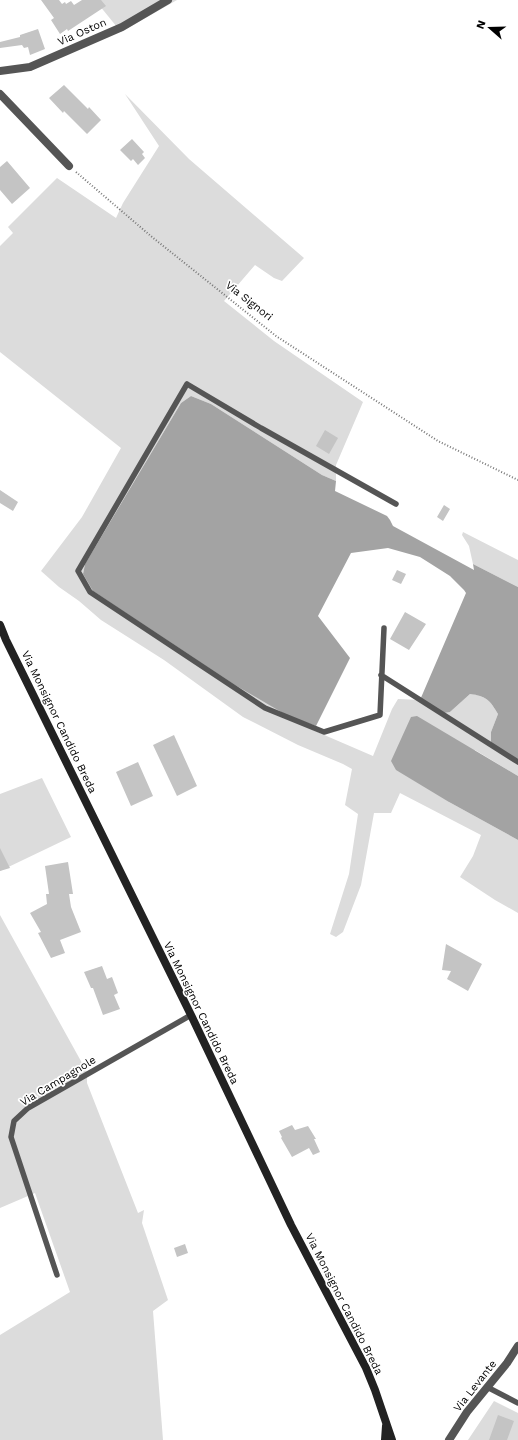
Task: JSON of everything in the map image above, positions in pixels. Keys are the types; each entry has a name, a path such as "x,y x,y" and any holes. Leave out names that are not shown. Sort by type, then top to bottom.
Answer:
{"main road":[{"name":"Via Monsignor Candido Breda","path":"0,625 191,1015 291,1225 366,1368 383,1411 392,1440"},
{"name":"Via Monsignor Candido Breda","path":"383,1411 386,1426 385,1440"}],"street":[{"name":"Via Oston","path":"0,71 30,67 122,27 168,0"},
{"path":"0,94 69,166"},
{"name":"Via Levante","path":"449,1440 467,1412 507,1363 518,1346"}],"lane":[{"path":"384,628 380,715 324,732 265,708 90,592 78,571 188,384 261,428 396,504"},
{"path":"381,674 518,762"},
{"name":"Via Campagnole","path":"57,1275 11,1137 14,1121 33,1105 191,1015"},
{"path":"487,1387 518,1403"}],"path":[{"name":"Via Signori","path":"69,166 152,238 276,336 438,441 518,480"}],"shaded area":[{"path":"95,0 177,0 121,32"},
{"path":"125,94 189,159 304,258 282,281 274,278 255,265 224,301 274,341 363,402 336,465 336,481 322,475 211,404 191,396 181,403 85,564 83,574 315,731 373,756 392,709 398,699 420,700 450,712 470,694 480,696 487,700 498,714 491,732 518,759 518,776 475,750 449,802 518,840 518,913 460,877 473,856 481,835 400,793 391,813 374,813 361,885 343,932 336,937 330,934 349,874 358,814 345,805 352,769 298,745 243,717 164,660 101,620 41,571 82,517 121,448 0,352 0,246 13,233 8,227 57,178 116,218 123,203 159,146"},
{"path":"191,396 211,404 322,475 336,481 335,491 387,516 393,526 474,570 473,564 518,587 518,759 491,746 491,732 498,714 490,702 484,698 470,694 450,712 443,713 420,700 466,593 450,576 420,557 388,548 351,553 318,616 350,658 316,726 288,716 235,685 93,591 83,574 85,564 181,403"},
{"path":"463,532 518,560 518,587 473,564 469,546 462,535"},
{"path":"417,716 518,776 518,840 449,802 396,770 391,761 411,717"},
{"path":"42,778 71,837 0,871 0,794"},
{"path":"0,915 87,1072 87,1083 138,1213 144,1210 142,1223 168,1300 153,1311 163,1440 0,1440 0,1335 70,1292 35,1193 0,1208"},
{"path":"494,1401 518,1413 518,1440 468,1440"}],"building":[{"path":"41,0 59,0 62,4 65,2 66,4 71,1 74,5 82,0 101,0 106,6 68,31 67,29 60,34 51,20 54,18"},
{"path":"38,29 45,49 30,55 28,47 24,48 22,45 0,48 0,42 20,37 20,35"},
{"path":"64,85 101,120 87,134 64,111 63,113 49,98"},
{"path":"132,139 144,152 142,154 145,158 138,165 133,159 131,161 120,150"},
{"path":"7,161 30,188 12,204 0,190 0,167"},
{"path":"325,430 338,438 329,454 316,446"},
{"path":"0,490 18,502 13,511 0,503"},
{"path":"444,505 450,509 443,521 437,517"},
{"path":"397,570 406,574 401,584 392,580"},
{"path":"405,612 426,624 409,650 390,639"},
{"path":"174,735 197,786 177,796 153,745"},
{"path":"138,762 153,796 131,806 116,772"},
{"path":"0,848 10,868 0,871"},
{"path":"68,862 73,894 69,894 71,907 81,932 60,940 65,953 51,958 38,933 41,932 30,913 47,904 46,894 49,894 45,866"},
{"path":"446,944 482,964 468,991 447,979 451,971 442,970"},
{"path":"102,966 107,979 112,977 118,993 114,995 120,1009 103,1015 93,988 91,988 84,972"},
{"path":"292,1125 295,1130 308,1126 316,1139 314,1139 320,1152 313,1155 309,1148 292,1157 281,1138 282,1137 279,1131"},
{"path":"185,1244 188,1253 177,1257 174,1248"},
{"path":"498,1415 514,1421 507,1440 489,1440"}]}
